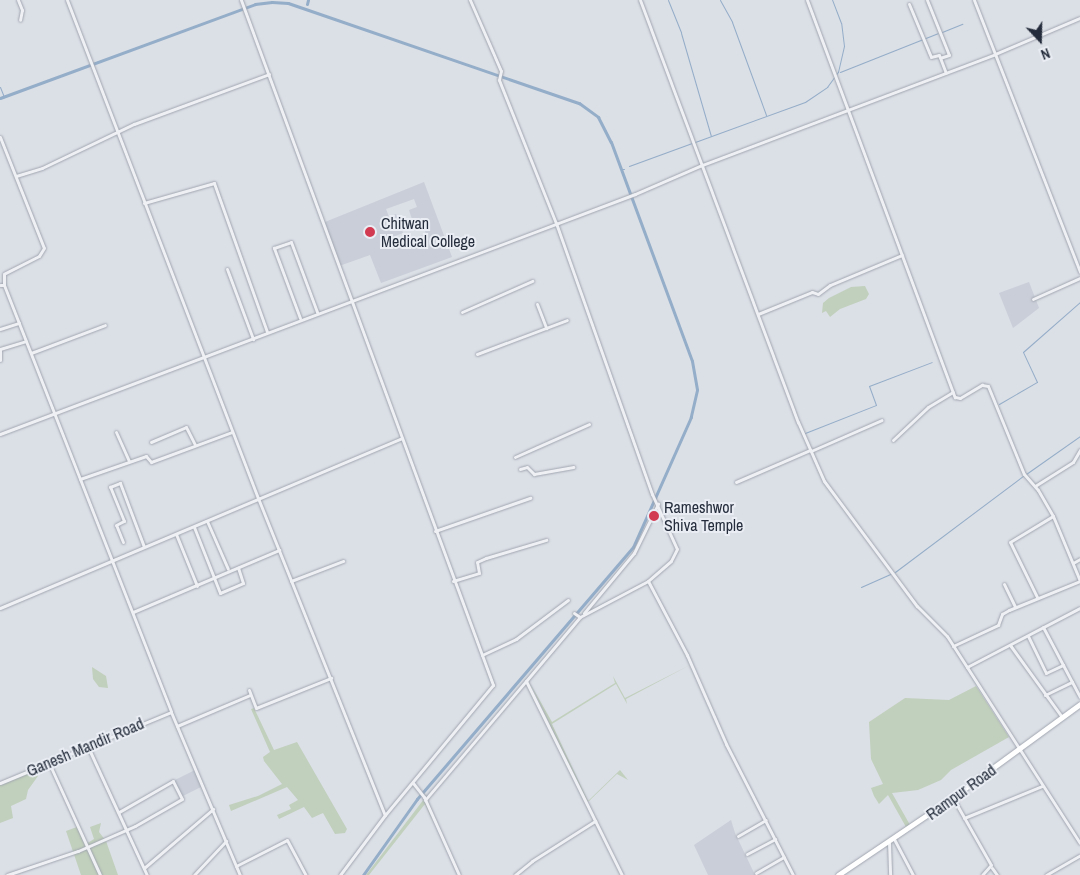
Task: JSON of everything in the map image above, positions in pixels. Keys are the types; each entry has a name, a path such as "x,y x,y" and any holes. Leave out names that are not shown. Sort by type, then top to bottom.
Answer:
{"main road":[{"name":"Rampur Road","path":"838,875 953,798 1080,704"}],"street":[{"path":"18,0 22,10 20,20"},
{"path":"68,0 116,132 232,432 385,815"},
{"path":"241,0 453,581 493,685 490,691 385,815 340,875"},
{"path":"470,0 500,72 499,77 556,223 652,494 677,552 648,582 579,617"},
{"path":"640,0 811,450 836,499 917,606 953,646 1080,843"},
{"path":"807,0 955,397 960,398 982,385 988,386 1024,474 1035,486 1053,516 1080,581 1015,607 1002,614 998,625 953,646"},
{"path":"909,4 931,57 940,58 948,54 927,0"},
{"path":"974,0 1080,272"},
{"path":"0,434 203,356 253,339 300,318 635,194 702,165 995,54 1080,18"},
{"path":"940,58 946,73"},
{"path":"16,176 42,168 116,132 269,74"},
{"path":"0,137 44,248 39,256 4,274 2,285 55,412 171,712 240,875"},
{"path":"144,203 214,183 267,332"},
{"path":"300,318 274,248 291,242 317,312"},
{"path":"758,314 812,292 818,294 830,285 902,255"},
{"path":"227,269 253,339"},
{"path":"1033,299 1080,278"},
{"path":"462,312 532,281"},
{"path":"537,304 546,328"},
{"path":"477,354 567,320"},
{"path":"0,329 19,323"},
{"path":"31,353 105,325"},
{"path":"0,360 0,349 26,340"},
{"path":"894,440 928,407 953,392"},
{"path":"736,482 882,420"},
{"path":"515,457 589,424"},
{"path":"151,442 186,427 195,445"},
{"path":"116,432 129,461"},
{"path":"80,479 146,456 151,462 232,432"},
{"path":"0,608 401,439"},
{"path":"1035,486 1073,462 1080,450"},
{"path":"520,469 527,467 534,474 573,467"},
{"path":"123,542 116,526 124,521 110,487 120,483 144,547"},
{"path":"435,531 530,498"},
{"path":"425,799 634,553 657,502"},
{"path":"1037,597 1010,542 1053,516"},
{"path":"207,521 228,569"},
{"path":"194,526 220,593 244,583 238,568"},
{"path":"176,534 197,586"},
{"path":"453,581 479,573 477,562 486,558 546,540"},
{"path":"132,612 197,586 228,569 238,568 279,550"},
{"path":"1073,563 1080,559"},
{"path":"291,581 343,561"},
{"path":"648,582 792,875"},
{"path":"1004,584 1015,607"},
{"path":"482,655 516,639 568,600"},
{"path":"967,667 1080,608"},
{"path":"574,613 579,617"},
{"path":"1043,628 1080,697"},
{"path":"1028,636 1046,673 1063,665"},
{"path":"1010,645 1062,718"},
{"path":"177,726 249,692 256,708 331,678"},
{"path":"526,681 622,875"},
{"path":"1045,695 1072,682"},
{"name":"Ganesh Mandir Road","path":"0,783 171,712"},
{"path":"88,746 147,875"},
{"path":"49,762 100,875"},
{"path":"7,875 88,846 127,829 182,799 173,780 119,812"},
{"path":"413,783 425,799 459,875"},
{"path":"964,818 1042,786"},
{"path":"953,798 996,875"},
{"path":"144,868 213,809"},
{"path":"738,836 766,820"},
{"path":"516,875 532,861 595,821"},
{"path":"747,854 775,839"},
{"path":"894,839 912,875"},
{"path":"236,866 287,840 306,875"},
{"path":"194,875 226,841"},
{"path":"889,842 890,875"},
{"path":"1046,875 1080,855"},
{"path":"756,873 784,857"},
{"path":"982,875 992,867"}],"shaded area":[{"name":"Chitwan Medical College","path":"424,182 452,257 381,283 370,255 339,266 325,222","holes":["414,199 417,207 409,210 415,228 423,225 426,234 398,244 395,236 403,233 396,214 389,217 386,209"]},
{"path":"1029,282 1039,308 1013,328 999,293"},
{"path":"195,770 203,786 181,797 173,781"},
{"path":"731,820 735,833 755,875 708,875 694,845"}],"green space":[{"path":"865,286 869,294 866,299 840,309 830,317 826,311 822,313 823,303 829,298 851,287"},
{"path":"690,665 626,699 627,704 616,684 552,724 588,801 620,770 628,780 617,774 587,802 530,683 552,722 615,683 613,676 625,698"},
{"path":"92,667 106,676 108,688 99,687 93,679"},
{"path":"976,686 1009,737 951,770 941,780 918,790 892,793 910,825 906,827 888,795 879,804 871,788 883,784 871,759 869,722 905,698 949,700"},
{"path":"254,708 274,750 297,742 347,829 345,833 335,834 323,813 312,818 304,807 279,819 277,815 291,809 289,805 298,800 287,787 231,811 229,805 258,796 282,784 264,761 263,757 270,752 251,709"},
{"path":"36,770 38,776 28,790 26,799 11,806 13,818 0,823 0,785"},
{"path":"424,799 433,822 425,804 369,875 366,875"},
{"path":"101,823 99,832 106,841 118,875 81,875 66,831 77,827 86,844 94,839 90,827"}],"waterway":[{"path":"307,4 308,0"},
{"path":"668,0 681,33 711,136"},
{"path":"720,0 732,22 766,115"},
{"path":"695,142 805,102 827,87 838,72 844,46 841,23 832,0"},
{"path":"0,98 255,4 288,3 579,103 598,117 611,142 692,361 697,390 691,417 633,547 417,799 363,875"},
{"path":"942,32 962,24"},
{"path":"840,72 938,33"},
{"path":"0,87 4,97"},
{"path":"629,166 692,143"},
{"path":"999,404 1037,382 1023,352 1080,302"},
{"path":"805,433 876,405 869,386 932,362"},
{"path":"1026,474 1080,436"},
{"path":"895,572 1023,476"},
{"path":"861,587 890,574"}],"place":[{"name":"Chitwan Medical College","path":"370,232"},
{"name":"Rameshwor Shiva Temple","path":"654,516"}]}
